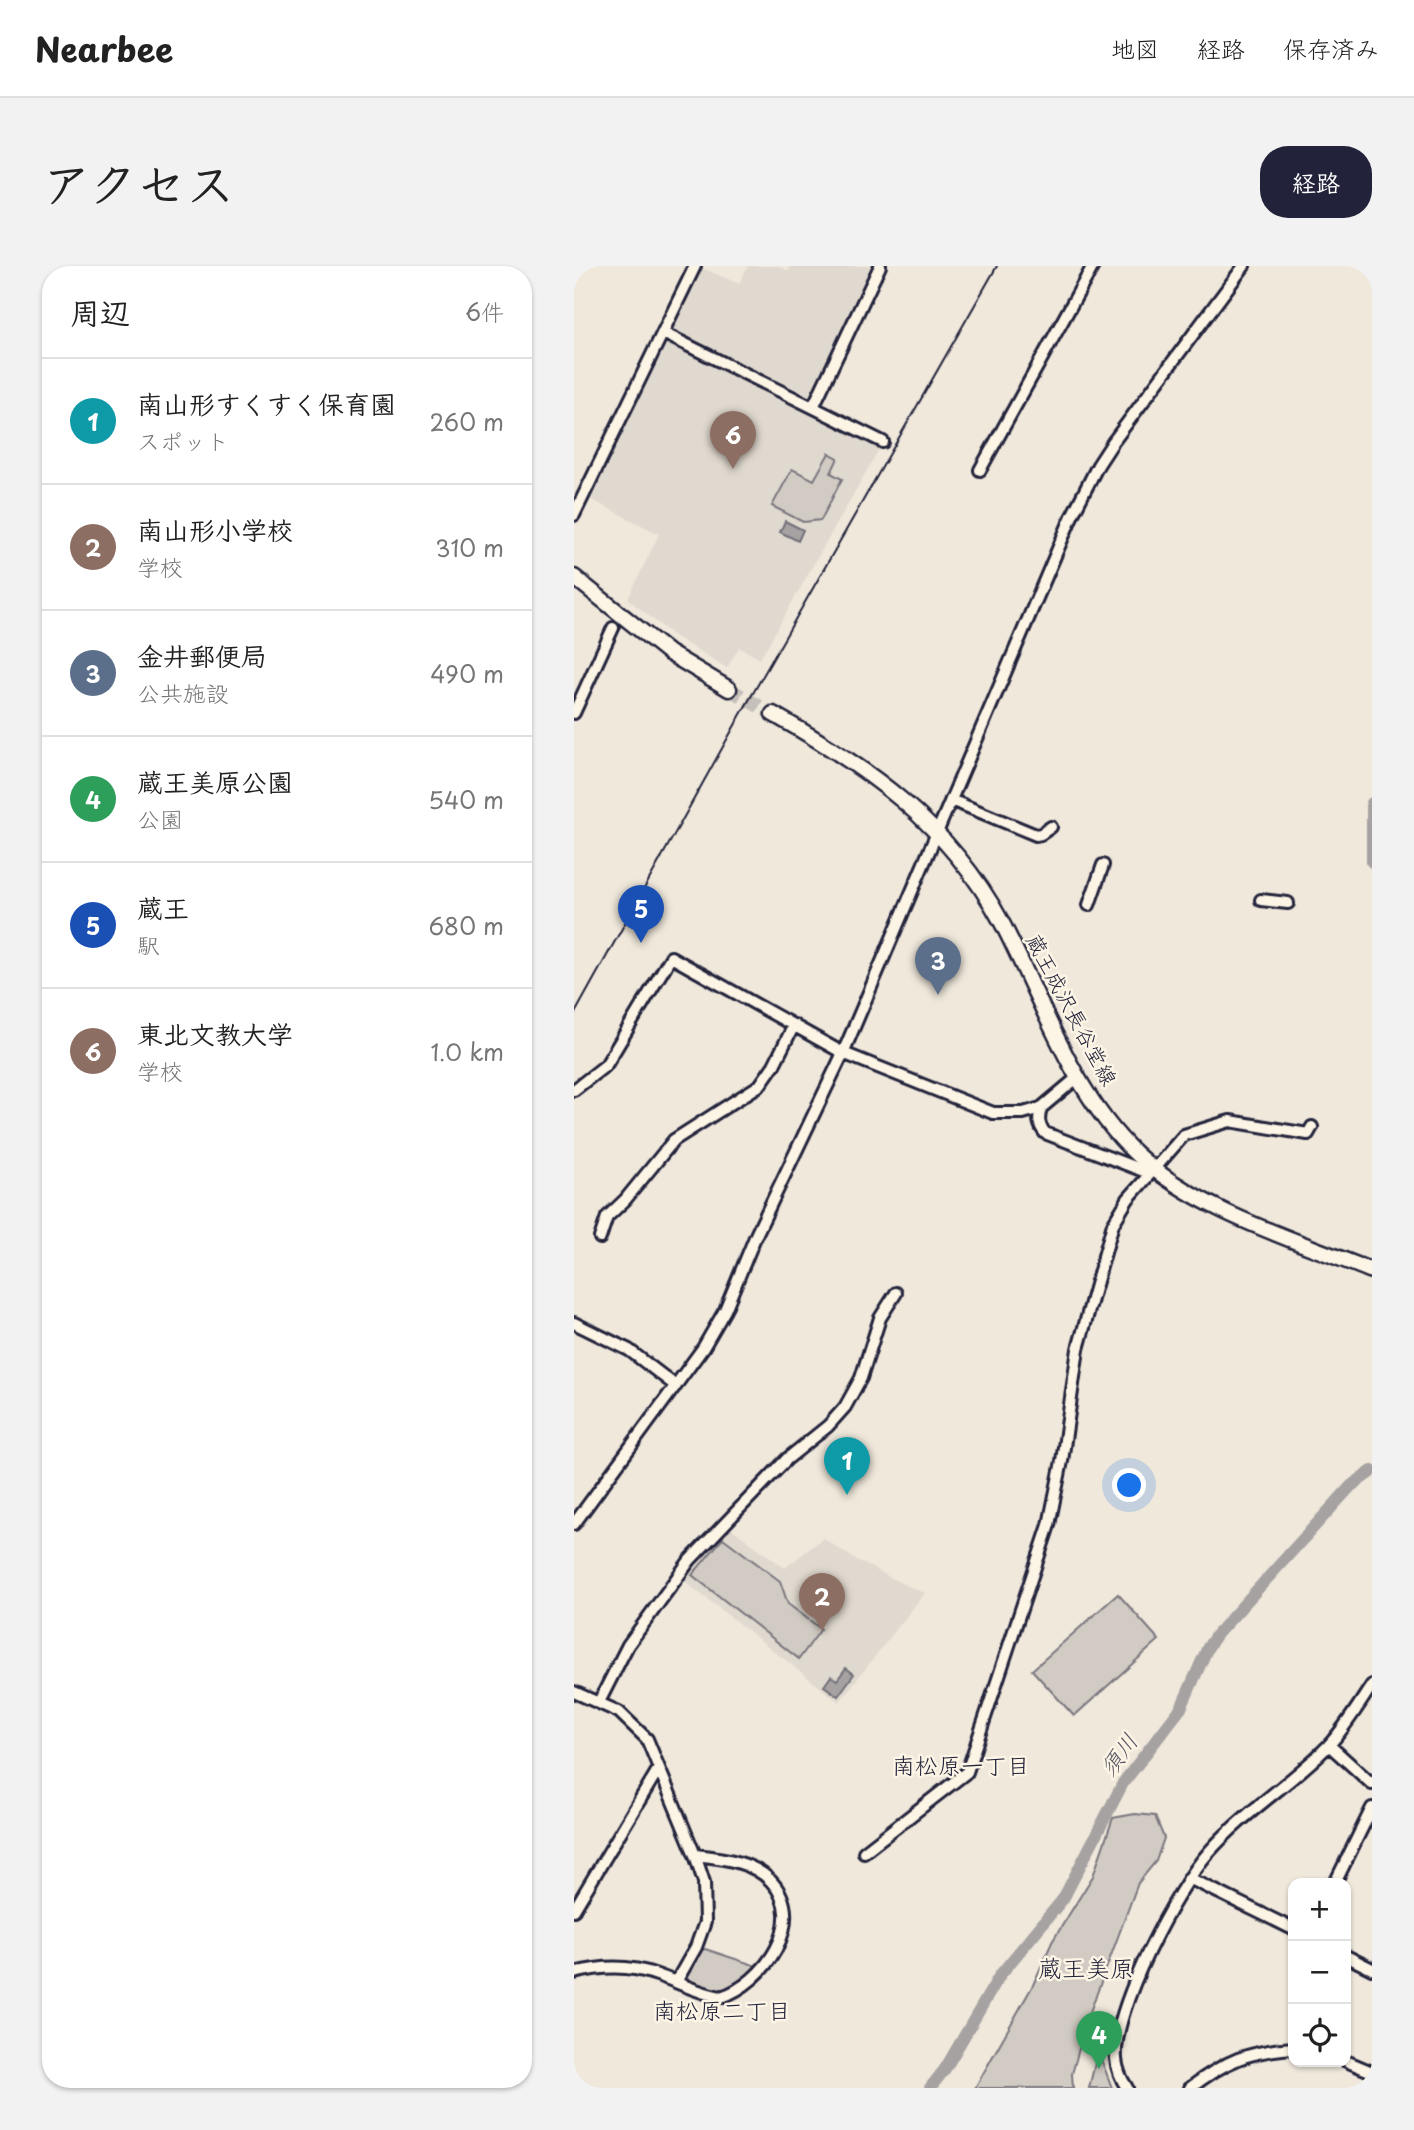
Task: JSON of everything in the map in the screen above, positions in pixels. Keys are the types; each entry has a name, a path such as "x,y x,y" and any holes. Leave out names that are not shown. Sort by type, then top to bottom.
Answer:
{"main road":[{"path":"574,577 668,653 729,689"},
{"name":"蔵王成沢長谷堂線","path":"773,714 867,771 936,832 968,870 1000,919 1078,1077 1111,1126 1152,1170 1206,1203 1372,1271"}],"street":[{"path":"574,515 695,266"},
{"path":"813,408 880,266"},
{"path":"980,470 1093,266"},
{"path":"574,1524 703,1348 725,1310 778,1187 843,1053 1072,516 1098,465 1244,266"},
{"path":"663,333 883,442"},
{"path":"574,713 613,628"},
{"path":"951,800 1036,835 1051,827"},
{"path":"1090,905 1103,865"},
{"path":"1262,900 1288,903"},
{"path":"574,1090 606,1065 671,957 843,1053 993,1113 1023,1113 1041,1108 1078,1077"},
{"path":"600,1238 607,1217 625,1200 674,1140 760,1085 774,1065 794,1025"},
{"path":"1041,1108 1038,1118 1045,1133 1152,1170"},
{"path":"864,1852 967,1772 1049,1525 1079,1349 1113,1224 1123,1207 1184,1135 1230,1121 1308,1134 1312,1127"},
{"path":"599,1702 628,1645 690,1560 787,1459 828,1426 845,1407 861,1378 880,1318 896,1293"},
{"path":"574,1323 629,1350 676,1386"},
{"path":"1128,2088 1121,2080 1116,2056 1125,2007 1156,1936 1189,1878 1224,1835 1329,1745 1372,1685"},
{"path":"574,1692 619,1712 647,1739 695,1856 704,1882 705,1922 696,1947 676,1982"},
{"path":"1329,1745 1372,1784"},
{"path":"574,1910 659,1768"},
{"path":"1337,1878 1372,1808"},
{"path":"574,1973 620,1967 654,1974 711,1995 728,1995 769,1962 783,1933 785,1911 773,1883 764,1875 730,1860 695,1856"},
{"path":"1189,1878 1288,1927"},
{"path":"1351,1958 1372,1969"},
{"path":"1190,2088 1228,2062 1247,2054 1288,2049"},
{"path":"1351,2063 1372,2072"}],"shaded area":[{"path":"748,266 778,266 788,271 791,266 880,266 814,407 883,442 760,659 739,647 727,668 674,636 628,599 659,534 586,497 700,267 739,284"},
{"path":"829,453 838,458 831,473 842,479 821,520 803,522 772,506 792,469 814,480"},
{"path":"785,521 803,530 798,541 780,532"},
{"path":"732,1529 785,1568 823,1538 853,1558 925,1593 839,1702 683,1580 685,1573 722,1530"},
{"path":"723,1538 780,1581 788,1604 821,1629 799,1659 692,1575"},
{"path":"1118,1594 1159,1640 1074,1716 1032,1670"},
{"path":"846,1668 854,1674 838,1696 824,1686 831,1676 837,1680"},
{"path":"1135,1814 1155,1816 1164,1838 1156,1861 1138,1883 1087,2020 1072,2074 1073,2088 975,2088 1033,1985 1052,1942 1093,1876 1113,1818"},
{"path":"705,1949 757,1966 745,1979 722,1990 683,1982 683,1977 698,1950"},
{"path":"1098,2051 1112,2088 1089,2088"}],"waterway":[{"name":"須川","path":"1372,803 1372,862"},
{"name":"須川","path":"930,2088 945,2069 1000,1975 1063,1899 1123,1783 1181,1708 1208,1647 1217,1634 1351,1486 1372,1471"}],"tunnel":[{"path":"729,689 773,714"}],"railway":[{"path":"574,1015 740,716 997,266"}],"place":[{"name":"東北文教大学","path":"733,469"},
{"name":"蔵王","path":"641,943"},
{"name":"金井郵便局","path":"938,995"},
{"name":"南山形すくすく保育園","path":"847,1495"},
{"name":"南山形小学校","path":"822,1631"},
{"name":"蔵王美原公園","path":"1099,2069"}],"district":[{"name":"南松原一丁目","path":"961,1766"},
{"name":"蔵王美原","path":"1086,1969"},
{"name":"南松原二丁目","path":"722,2011"}]}
